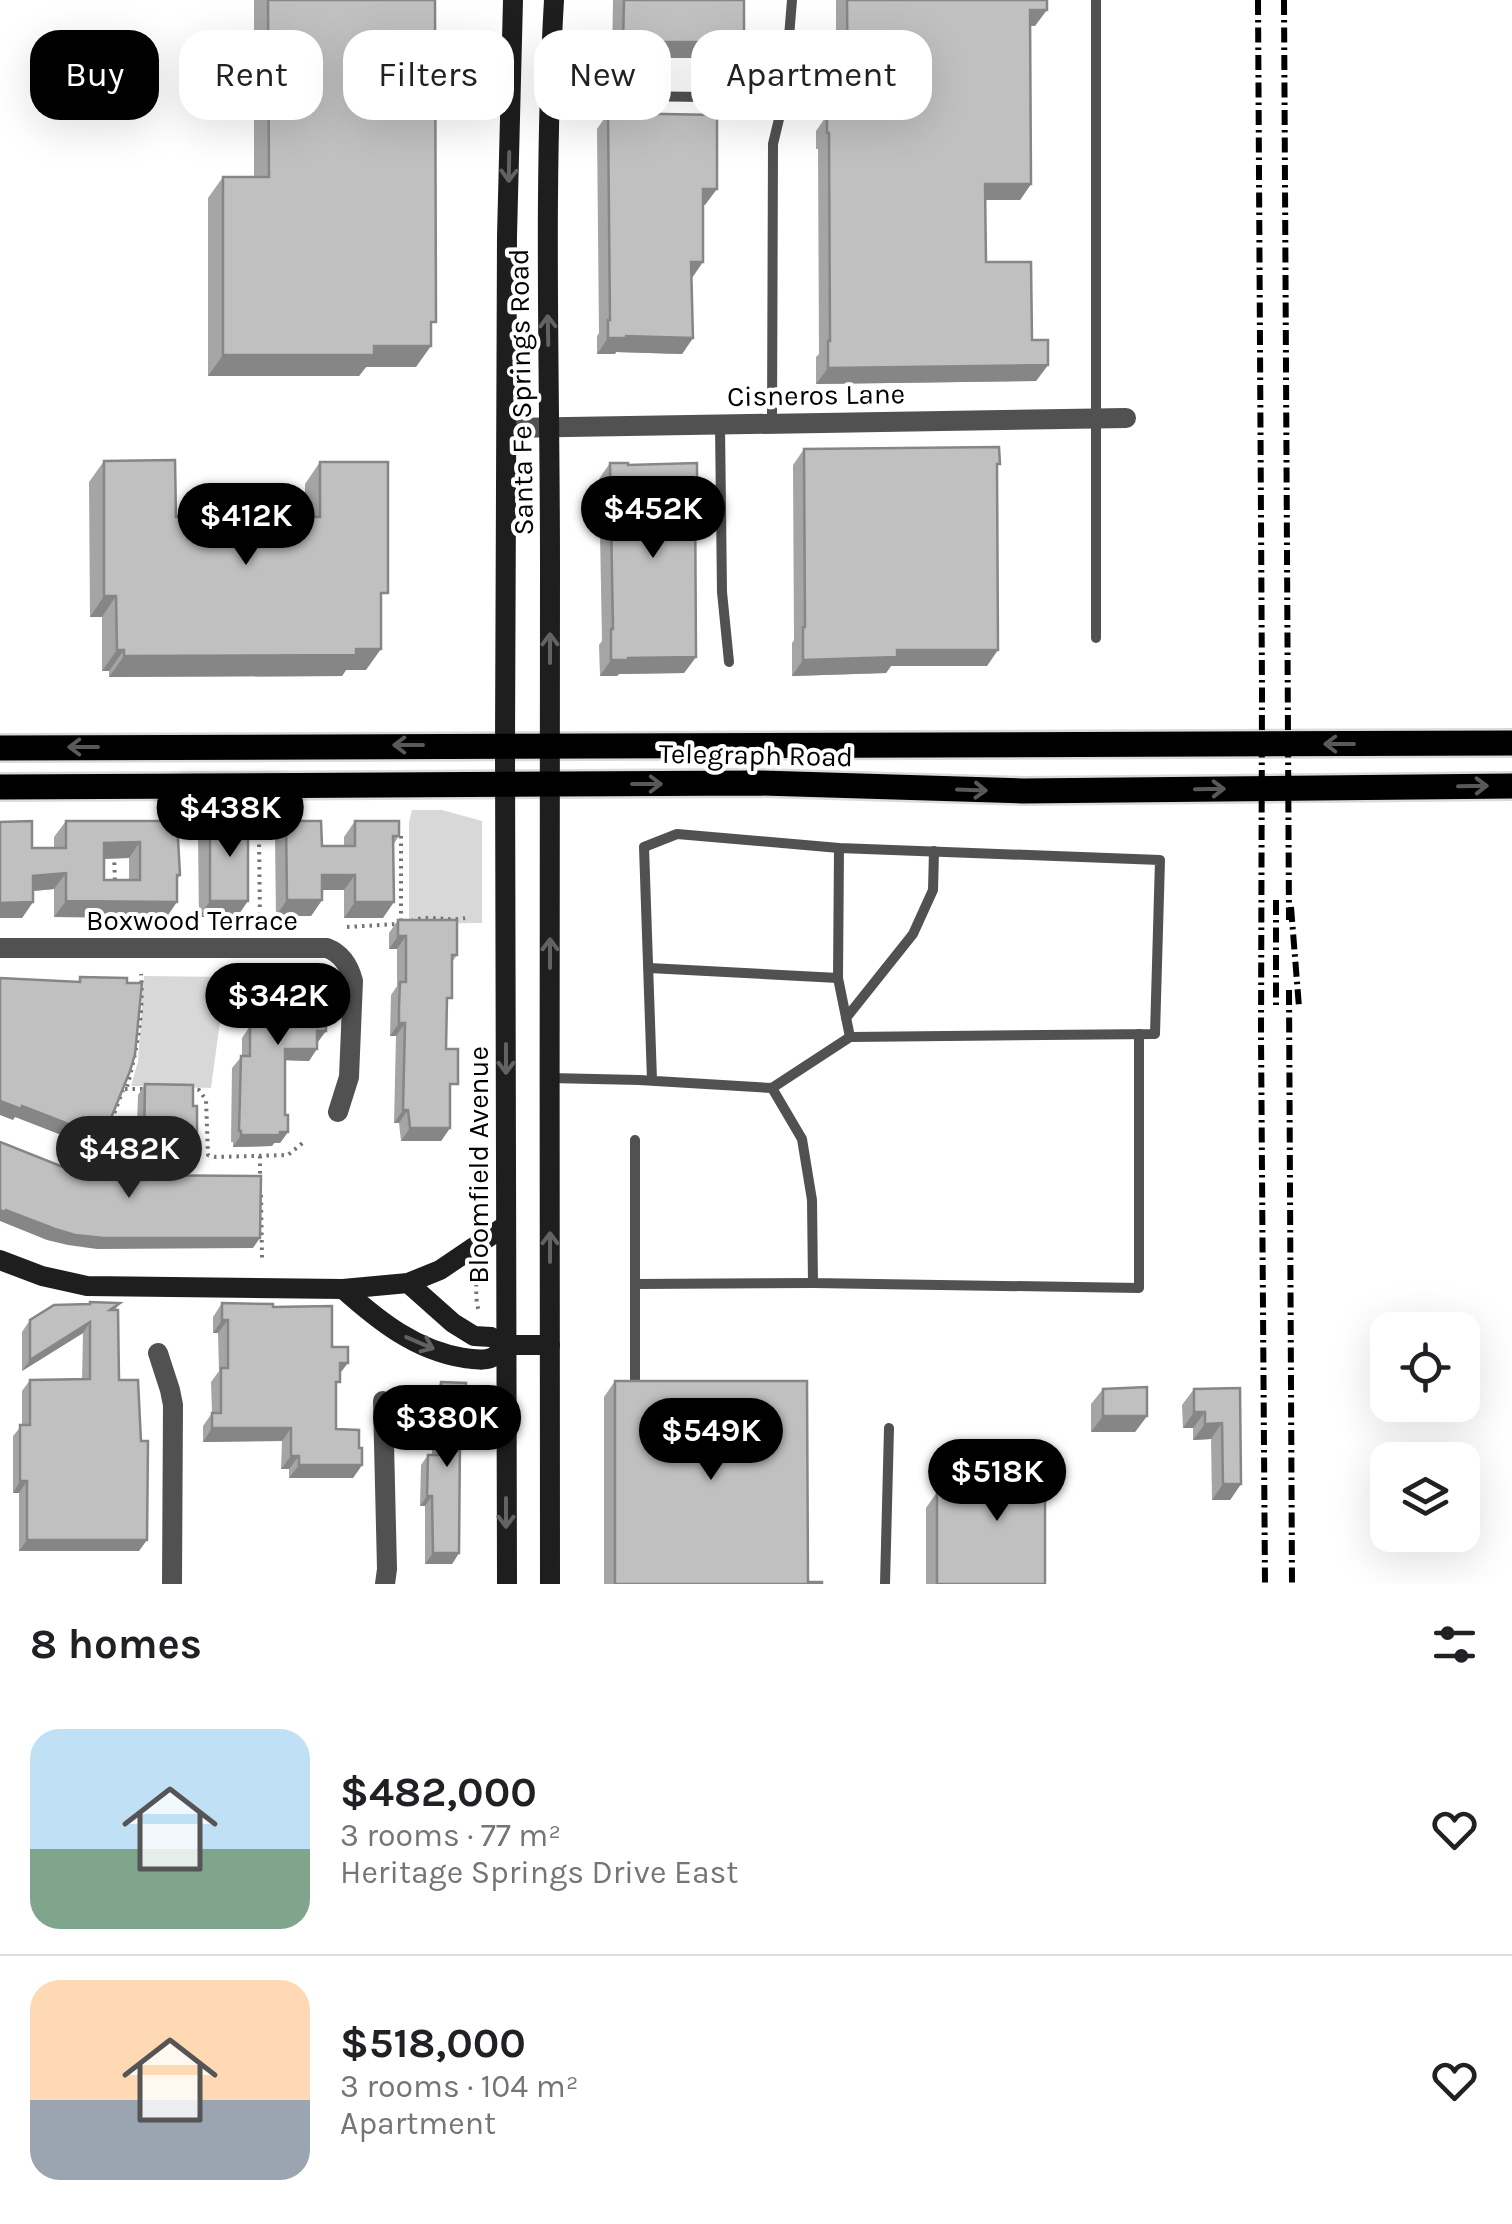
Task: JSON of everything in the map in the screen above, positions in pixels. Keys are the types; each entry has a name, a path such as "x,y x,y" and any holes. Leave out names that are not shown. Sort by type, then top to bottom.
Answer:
{"main road":[{"name":"Santa Fe Springs Road","path":"505,745 507,236 513,0"},
{"name":"Santa Fe Springs Road","path":"552,30 554,0"},
{"name":"Santa Fe Springs Road","path":"548,120 550,784"},
{"name":"Telegraph Road","path":"0,748 1512,743"},
{"name":"Bloomfield Avenue","path":"505,745 506,1584"},
{"name":"Telegraph Road","path":"0,787 760,783 1023,792 1512,786"},
{"path":"550,784 550,1584"},
{"path":"0,1260 42,1276 86,1286 343,1289 408,1283 440,1270 505,1226"},
{"path":"408,1283 474,1336 491,1337 506,1345 550,1345"},
{"path":"343,1289 379,1321 410,1340 448,1355 492,1358 506,1345"}],"street":[{"name":"Cisneros Lane","path":"507,428 1126,418"},
{"name":"Boxwood Terrace","path":"0,948 327,948 338,953 350,970 352,981 349,1076 338,1112"},
{"path":"158,1353 173,1404 172,1584"},
{"path":"383,1402 385,1584"}],"lane":[{"path":"790,30 792,0"},
{"path":"1096,0 1096,638"},
{"path":"772,424 773,144 779,120"},
{"path":"720,424 722,592 728,662"},
{"path":"550,1078 772,1088 850,1037 1155,1034 1160,860 839,848 677,834 644,847 652,1080"},
{"path":"839,848 838,978 850,1037"},
{"path":"846,1018 914,934 933,890 934,851"},
{"path":"648,968 838,978"},
{"path":"635,1284 1138,1288 1138,1034"},
{"path":"772,1088 802,1139 812,1200 813,1283"},
{"path":"635,1140 636,1386"},
{"path":"885,1584 889,1428"}],"path":[{"path":"401,924 402,835"},
{"path":"260,837 260,922"},
{"path":"114,841 114,890"},
{"path":"347,927 401,924 421,917 465,918"},
{"path":"101,1148 134,1061 142,992 140,974"},
{"path":"125,1088 144,1089"},
{"path":"181,1089 200,1090 206,1100 208,1154 288,1155 304,1141"},
{"path":"260,1156 262,1259"},
{"path":"248,1174 260,1174"},
{"path":"473,1264 480,1311"}],"shaded area":[{"path":"412,810 442,810 482,821 482,923 409,924"},
{"path":"144,976 226,977 211,1088 131,1086 138,1061"}],"building":[{"path":"268,0 435,0 435,30 343,30 343,120 435,120 436,322 431,322 431,346 374,346 374,355 223,355 223,177 269,177 269,120 323,120 323,30 268,30"},
{"path":"624,0 744,0 744,30 691,30 691,42 671,42 671,30 623,30"},
{"path":"847,0 1047,0 1047,10 1030,10 1031,184 985,184 986,262 1031,262 1032,340 1048,340 1048,365 828,368 827,120 932,120 932,30 847,30"},
{"path":"671,114 691,115 691,120 717,120 717,189 703,189 703,262 691,262 693,338 608,338 608,120 671,120"},
{"path":"999,447 998,650 897,650 897,657 803,660 804,449"},
{"path":"175,460 176,517 320,517 320,462 388,462 388,593 381,593 381,649 356,649 356,655 124,656 124,650 117,650 116,596 104,596 104,461"},
{"path":"610,463 697,463 696,657 611,660"},
{"path":"210,820 254,820 254,836 248,836 248,901 210,901"},
{"path":"32,821 32,848 66,848 66,821 177,821 177,902 66,901 66,873 33,876 33,902 0,903 0,822","holes":["140,842 140,880 104,880 104,843"]},
{"path":"286,821 321,821 322,846 355,846 355,821 399,821 399,836 393,836 394,902 355,902 355,875 322,875 322,900 287,900"},
{"path":"398,920 457,920 452,998 447,998 446,1049 458,1049 458,1084 450,1084 450,1128 410,1128 408,1110 403,1110 405,1023 399,1023 399,1007 400,982 406,982 406,936 398,936"},
{"path":"273,971 323,972 322,1015 326,1015 326,1031 317,1031 317,1049 285,1049 288,1132 241,1135 241,1056 250,1056 250,1026 261,1026 262,977 273,977"},
{"path":"80,977 127,978 127,983 142,983 135,1054 105,1133 96,1130 94,1134 0,1101 0,978 80,982"},
{"path":"145,1084 193,1085 197,1144 167,1144 167,1155 144,1144"},
{"path":"0,1142 86,1174 261,1176 260,1238 104,1238 75,1235 5,1212 0,1210"},
{"path":"120,1303 110,1310 118,1310 119,1380 138,1380 141,1441 148,1441 147,1540 27,1540 27,1481 20,1481 20,1425 30,1425 30,1380 90,1379 90,1322 30,1360 30,1320 54,1305"},
{"path":"222,1303 332,1306 332,1347 348,1347 348,1363 340,1363 340,1382 336,1382 336,1429 359,1430 362,1465 299,1465 299,1456 291,1456 291,1428 212,1428 212,1413 221,1413 221,1368 228,1368 228,1320 222,1320"},
{"path":"615,1381 807,1381 808,1582 822,1584 615,1584"},
{"path":"441,1382 466,1383 464,1436 460,1435 459,1553 433,1553 432,1496 427,1496 428,1455 439,1455"},
{"path":"1147,1387 1147,1416 1103,1416 1103,1389"},
{"path":"1240,1388 1241,1484 1223,1484 1222,1423 1205,1424 1205,1412 1194,1412 1194,1389"},
{"path":"991,1444 1045,1444 1045,1584 937,1584 937,1492 991,1492"}],"railway":[{"path":"1258,0 1265,1584"},
{"path":"1284,0 1289,920"},
{"path":"1276,900 1276,1010"},
{"path":"1291,907 1299,1007"},
{"path":"1289,990 1292,1584"}]}
